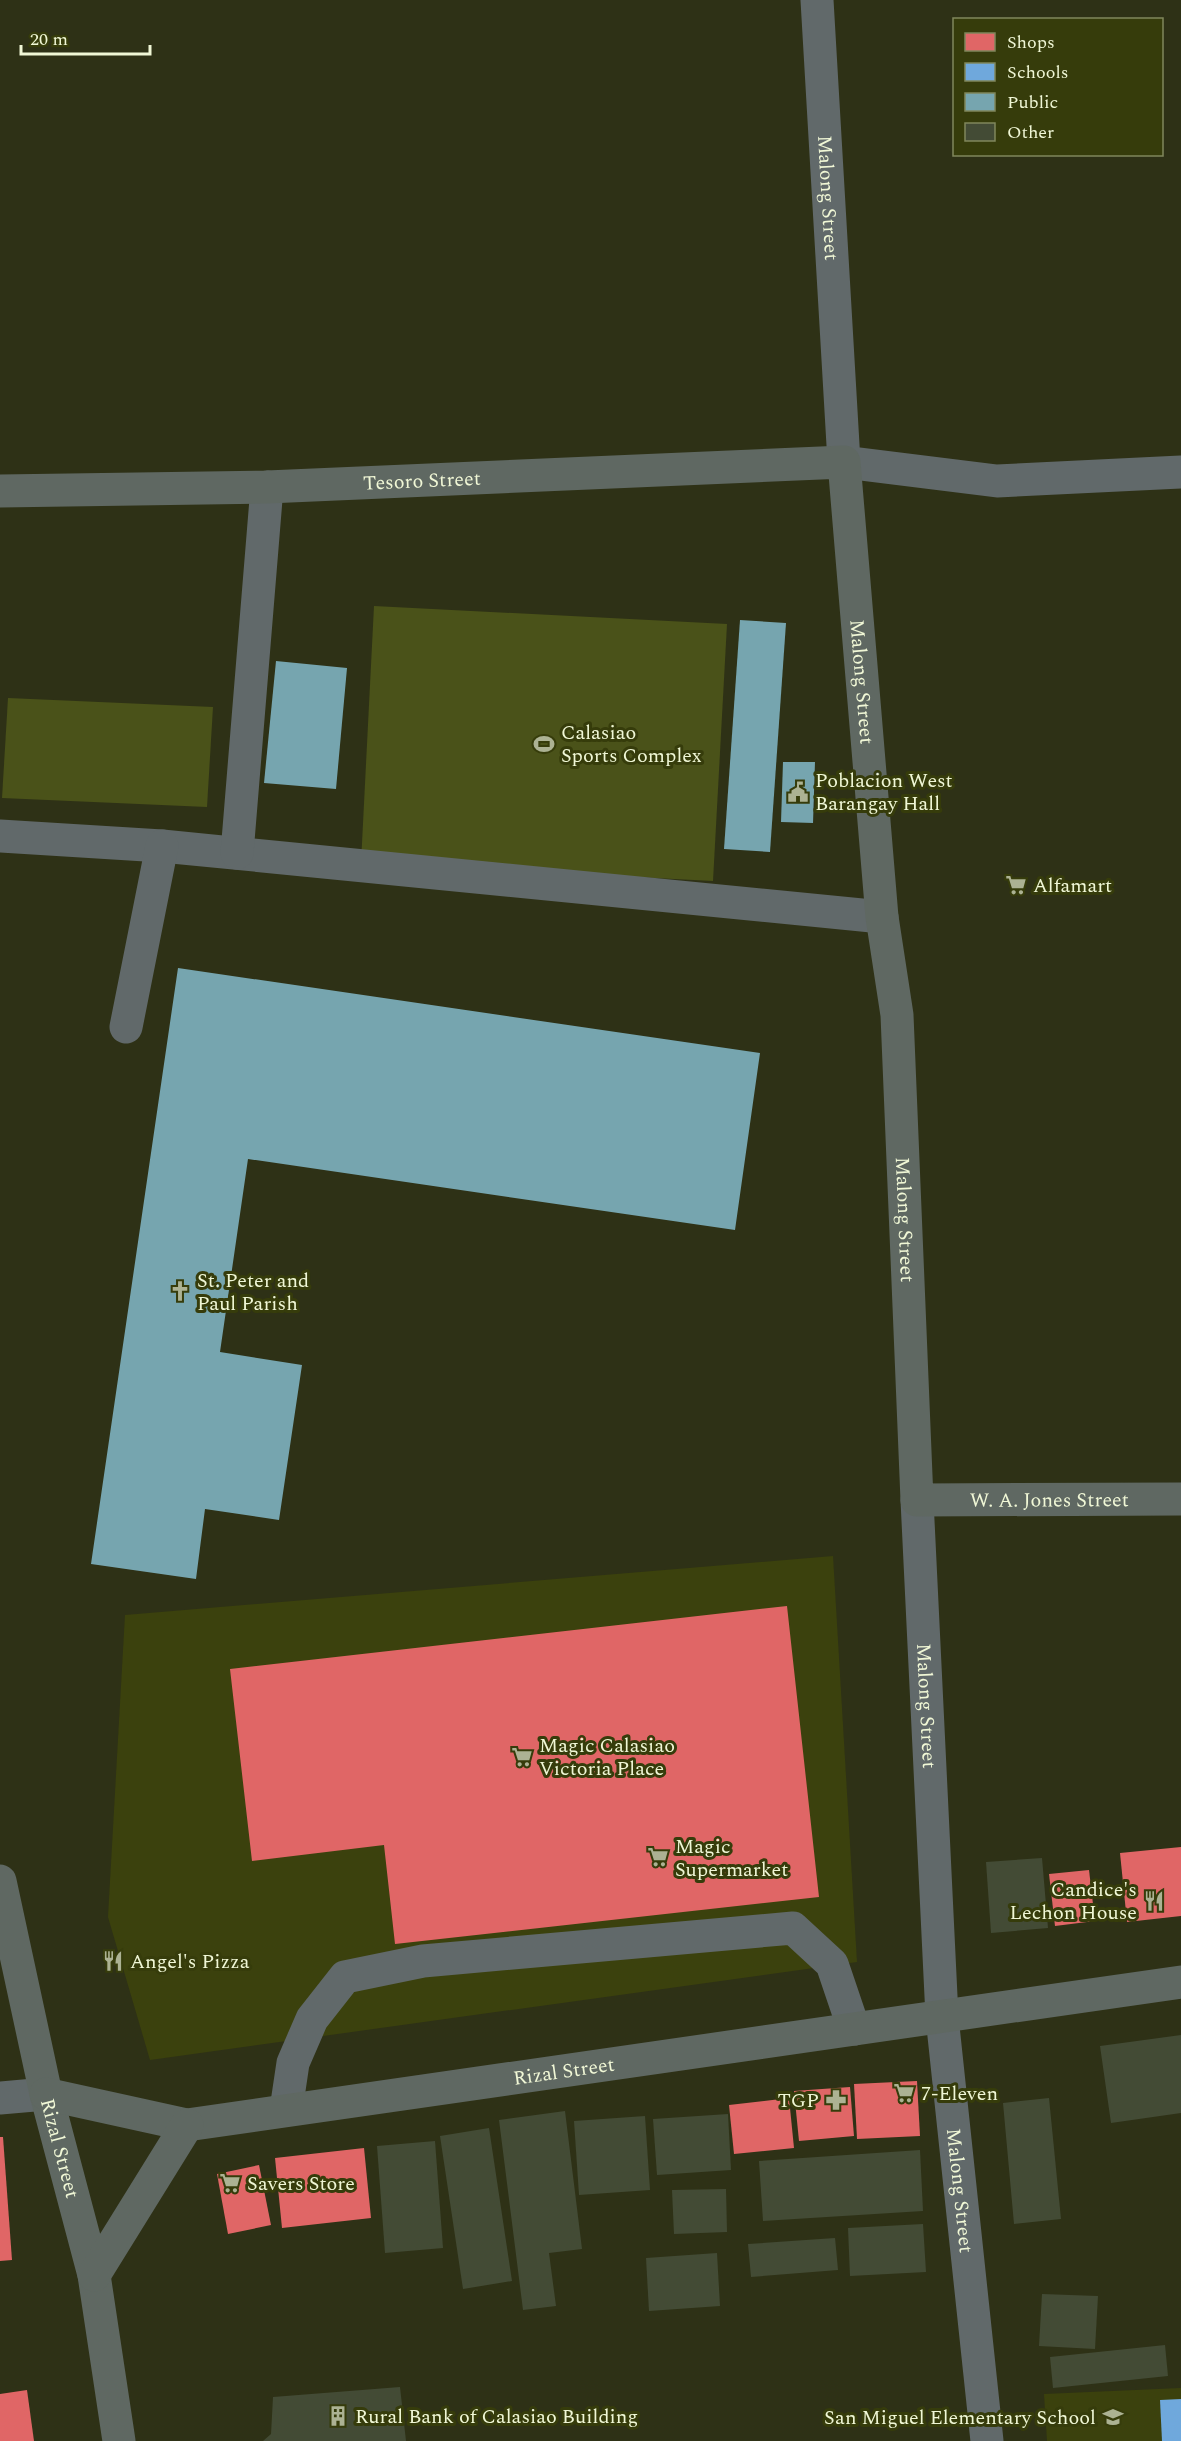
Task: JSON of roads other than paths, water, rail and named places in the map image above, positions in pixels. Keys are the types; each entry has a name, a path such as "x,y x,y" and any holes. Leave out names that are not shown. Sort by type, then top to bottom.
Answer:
{"main road":[{"name":"Tesoro Street","path":"0,491 267,487 844,462"},
{"name":"Malong Street","path":"844,462 882,916 897,1015 917,1500"},
{"name":"W. A. Jones Street","path":"917,1500 1181,1499"},
{"path":"0,1881 46,2094"},
{"name":"Rizal Street","path":"119,2441 94,2275 46,2094 187,2125 1181,1983"},
{"path":"94,2275 187,2125"}],"street":[{"name":"Malong Street","path":"817,0 844,462"},
{"path":"844,462 997,481 1181,472"},
{"path":"237,853 267,487"},
{"path":"0,836 162,846 882,916"},
{"path":"126,1027 162,846"},
{"name":"Malong Street","path":"917,1500 942,2017 987,2441"},
{"path":"286,2110 293,2063 312,2019 345,1977 423,1961 792,1928 832,1964 854,2029"},
{"path":"0,2098 46,2094"}],"place":[{"name":"Calasiao Sports Complex","path":"544,744"},
{"name":"Poblacion West Barangay Hall","path":"798,792"},
{"name":"Alfamart","path":"1016,885"},
{"name":"St. Peter and Paul Parish","path":"180,1291"},
{"name":"Magic Calasiao Victoria Place","path":"522,1757"},
{"name":"Magic Supermarket","path":"658,1857"},
{"name":"Candice's Lechon House","path":"1154,1901"},
{"name":"Angel's Pizza","path":"113,1961"},
{"name":"7-Eleven","path":"904,2093"},
{"name":"TGP","path":"836,2100"},
{"name":"Savers Store","path":"230,2183"},
{"name":"Rural Bank of Calasiao Building","path":"338,2416"},
{"name":"San Miguel Elementary School","path":"1113,2417"}]}
